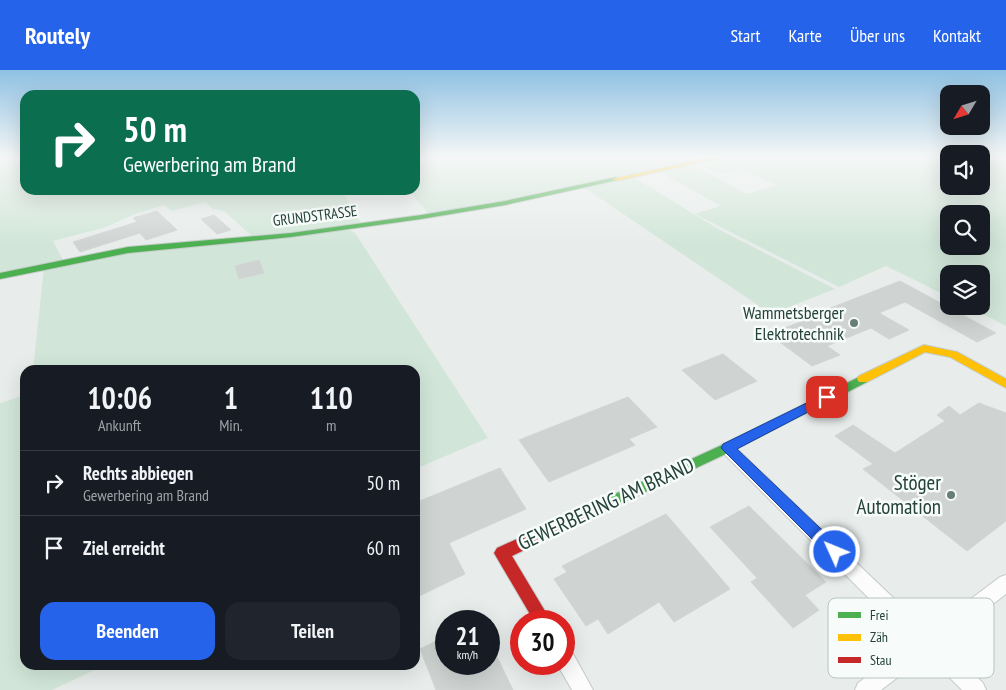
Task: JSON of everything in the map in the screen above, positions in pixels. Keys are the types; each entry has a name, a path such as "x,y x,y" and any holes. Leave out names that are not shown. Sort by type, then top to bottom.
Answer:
{"street":[{"name":"GRUNDSTRASSE","path":"0,276 128,250 291,235 440,214 505,203 585,186"},
{"name":"GEWERBERING AM BRAND","path":"536,610 502,553 727,448 924,348 953,354 1006,384"},
{"path":"727,448 883,598"},
{"path":"987,598 1006,583"},
{"path":"574,675 583,690"},
{"path":"865,690 882,678"},
{"path":"964,678 976,690"}],"green space":[{"path":"0,186 20,186 20,195 345,195 361,224 254,238 224,211 213,209 205,202 172,211 164,205 135,214 106,227 53,241 63,260 0,274"},
{"path":"420,186 580,186 520,199 429,214 413,195 420,195"},
{"path":"594,186 648,186 720,230 835,289 771,314 585,188"},
{"path":"685,186 732,186 747,194 775,186 940,186 940,195 990,195 990,186 1006,186 1006,326 985,315 990,315 990,265 940,265 940,293 886,266 839,287 695,214 721,206"},
{"path":"347,229 355,233 488,438 420,467 420,365 34,365 44,268 119,254"},
{"path":"20,397 20,670 94,670 52,690 0,690 0,403"}],"building":[{"path":"157,211 177,230 146,240 140,233 80,252 73,242 137,222 133,218"},
{"path":"214,215 231,230 217,234 201,219"},
{"path":"259,260 264,273 239,279 235,266"},
{"path":"900,281 940,303 940,315 963,315 996,333 977,342 905,302 879,313 909,330 889,339 871,328 827,346 840,355 812,366 769,334 808,319 805,318"},
{"path":"723,354 757,381 715,400 682,370"},
{"path":"628,397 657,427 629,439 635,445 549,482 519,440"},
{"name":"Stöger Automation","path":"979,403 1006,413 1006,521 967,551 863,469 873,464 835,436 853,425 895,453 945,421 937,415 949,406 960,415"},
{"path":"500,468 526,509 449,543 465,574 420,596 420,501"},
{"path":"749,506 826,582 805,595 819,610 793,628 751,582 757,578 710,527"},
{"path":"666,514 730,589 674,622 659,602 608,634 598,619 586,626 554,579 567,572 562,566"},
{"path":"435,642 435,675 500,675 500,663 513,690 436,690 420,649"}],"traffic: fast":[{"path":"0,276 128,250 291,235 421,217 505,203 584,186"},
{"path":"581,516 727,448 863,379"}],"traffic: slow":[{"path":"863,379 924,348 953,354 1006,384"}],"traffic: jam":[{"path":"536,610 502,553 581,516"}],"place":[{"name":"Wammetsberger Elektrotechnik","path":"854,323"},
{"name":"Stöger Automation","path":"951,495"}],"route":[{"path":"827,397 727,448 835,552"}]}
